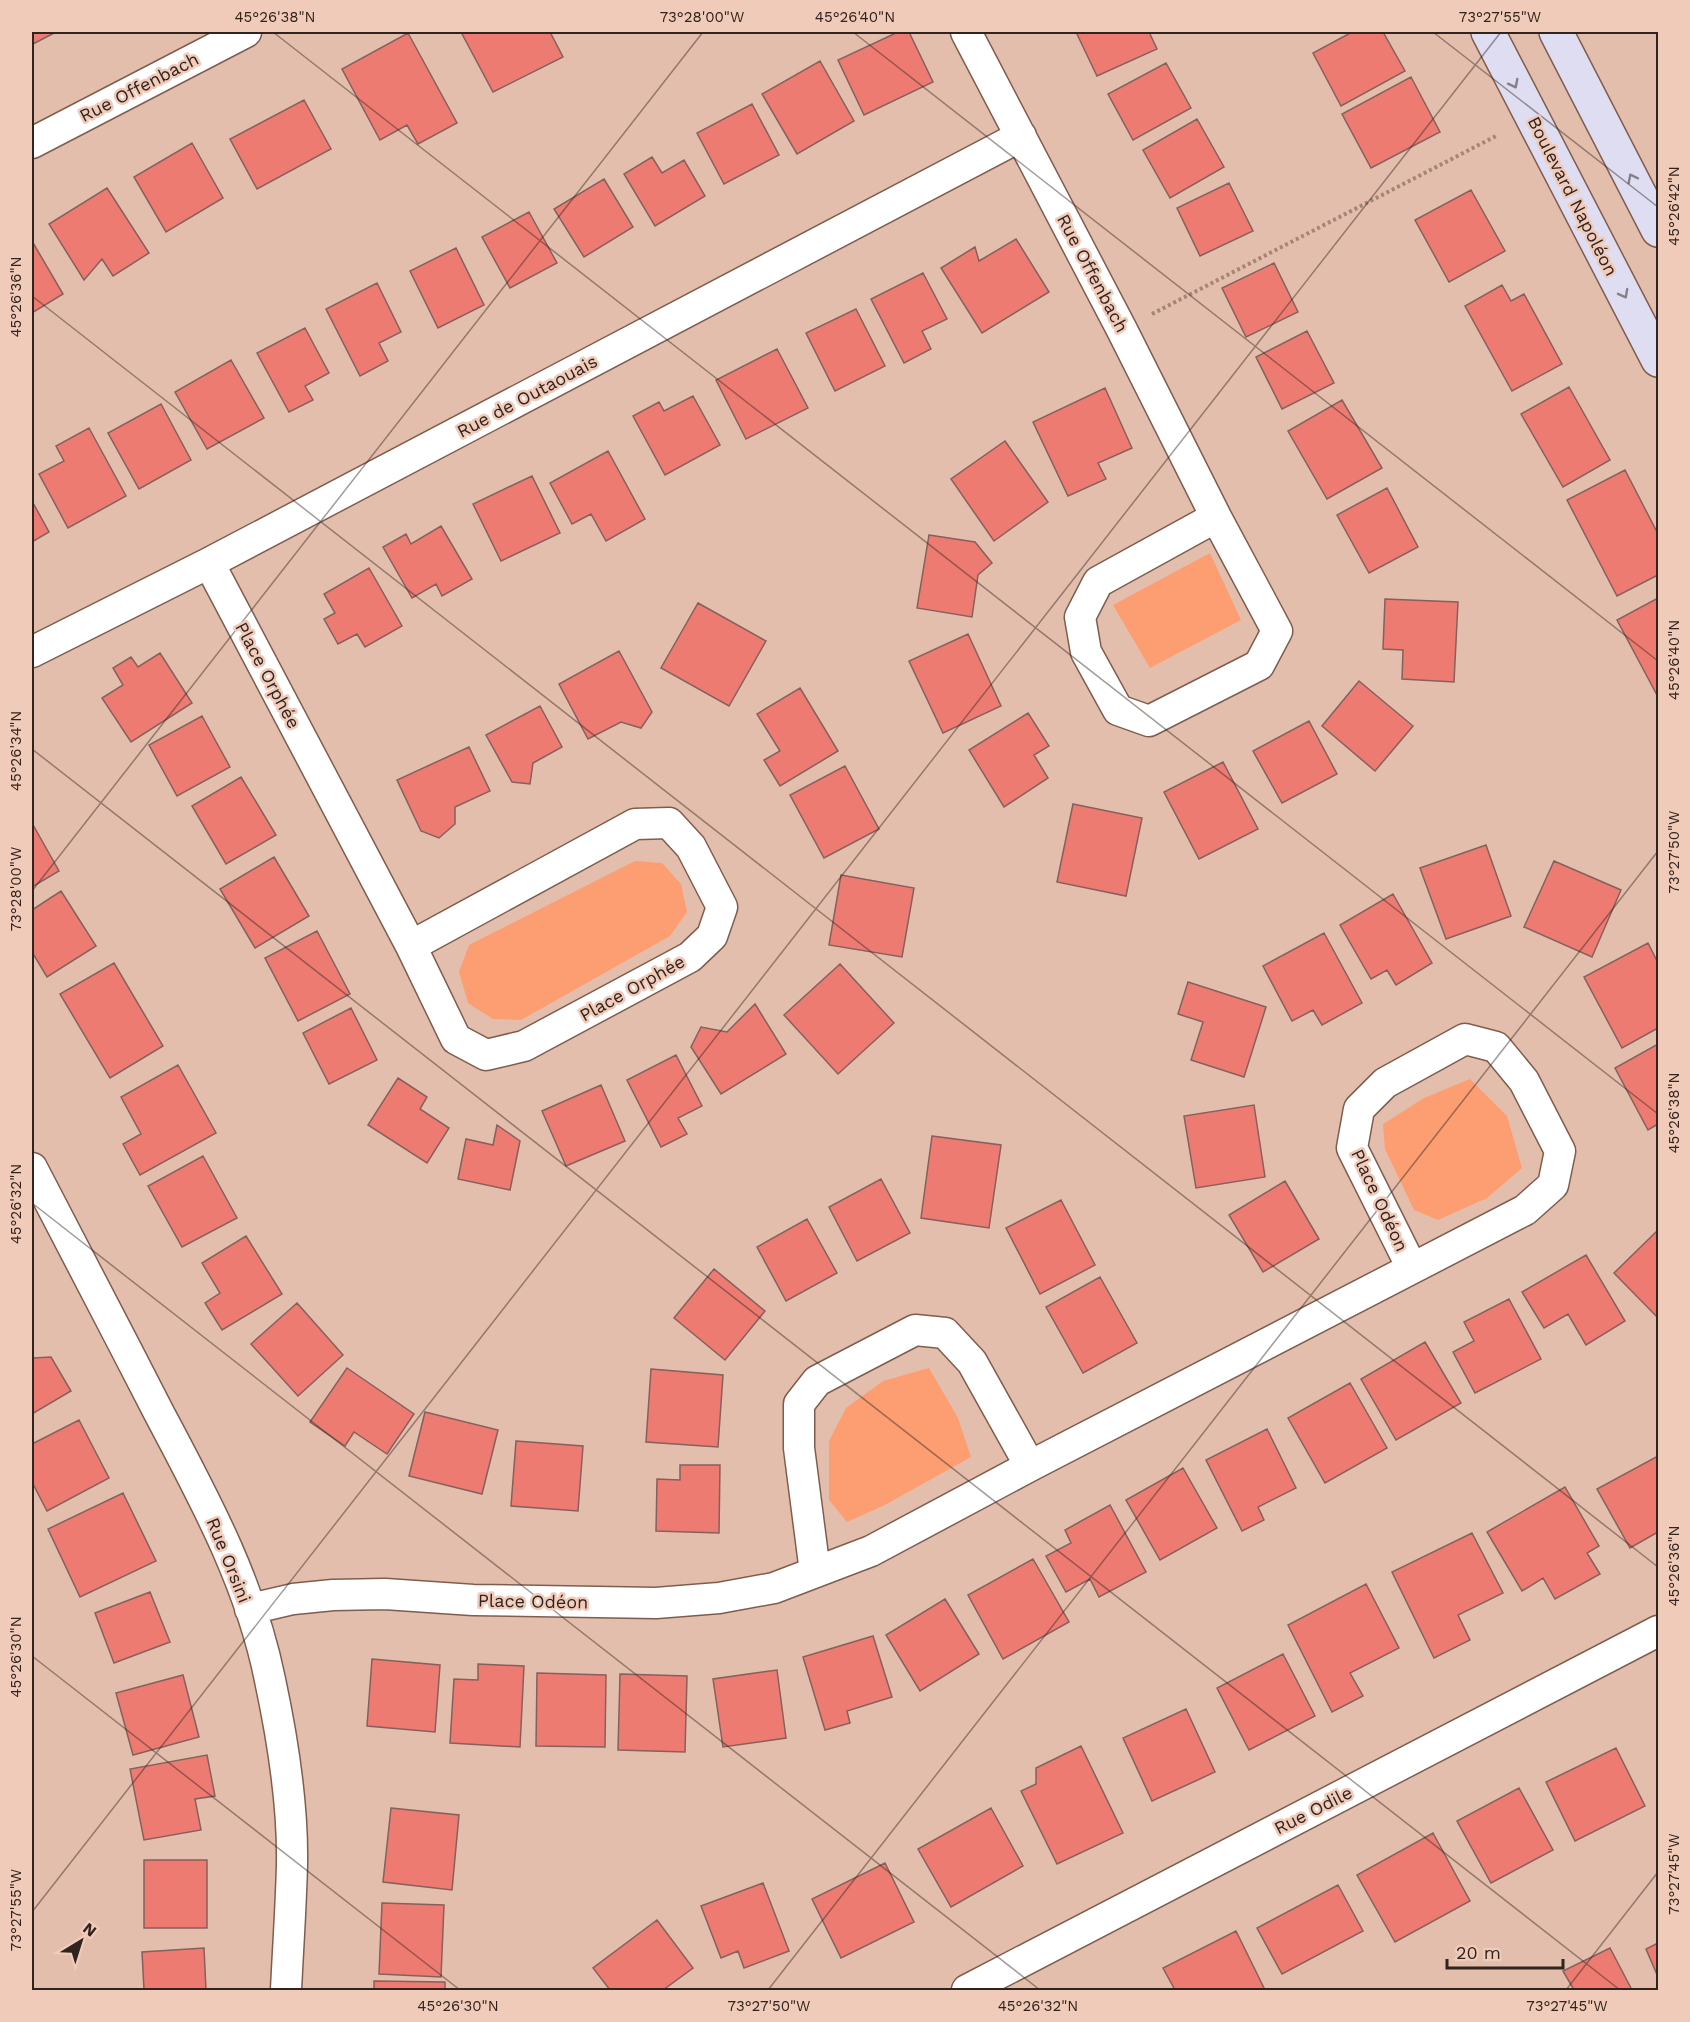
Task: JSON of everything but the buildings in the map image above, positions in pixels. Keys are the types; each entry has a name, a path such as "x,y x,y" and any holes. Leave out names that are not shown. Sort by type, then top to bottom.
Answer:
{"street":[{"name":"Rue Offenbach","path":"32,143 246,32"},
{"name":"Rue Offenbach","path":"966,32 1277,631 1259,665 1149,721 1118,710 1086,652 1080,617 1098,582 1216,517"},
{"name":"Boulevard Napoléon","path":"1488,32 1659,360"},
{"path":"1556,32 1659,230"},
{"name":"Rue de Outaouais","path":"32,652 209,563 1021,136"},
{"name":"Place Orphée","path":"209,563 411,946 456,1039 486,1055 525,1046 690,957 712,936 722,907 691,848 669,823 635,824 411,946"},
{"name":"Place Odéon","path":"250,1609 293,1599 333,1595 385,1594 473,1600 656,1603 719,1598 774,1588 871,1551 1030,1466 1525,1210 1553,1185 1560,1150 1524,1081 1496,1047 1465,1039 1384,1083 1359,1108 1352,1148 1412,1268"},
{"name":"Rue Orsini","path":"32,1168 196,1484 227,1549 250,1609 270,1678 288,1798 292,1862 286,1990"},
{"path":"815,1572 799,1448 799,1404 817,1381 915,1330 945,1333 972,1362 1030,1466"},
{"name":"Rue Odile","path":"967,1990 1659,1631"}],"path":[{"path":"1147,317 1498,135"}],"shaded area":[{"path":"1210,553 1241,620 1150,668 1113,605"},
{"path":"635,861 662,863 681,884 687,912 670,936 521,1020 493,1019 468,1003 459,972 469,945"},
{"path":"1470,1079 1507,1116 1522,1168 1487,1198 1438,1220 1414,1210 1385,1149 1383,1124 1424,1098"},
{"path":"929,1368 958,1418 971,1457 885,1505 847,1522 829,1500 829,1441 846,1408 883,1381"}]}
